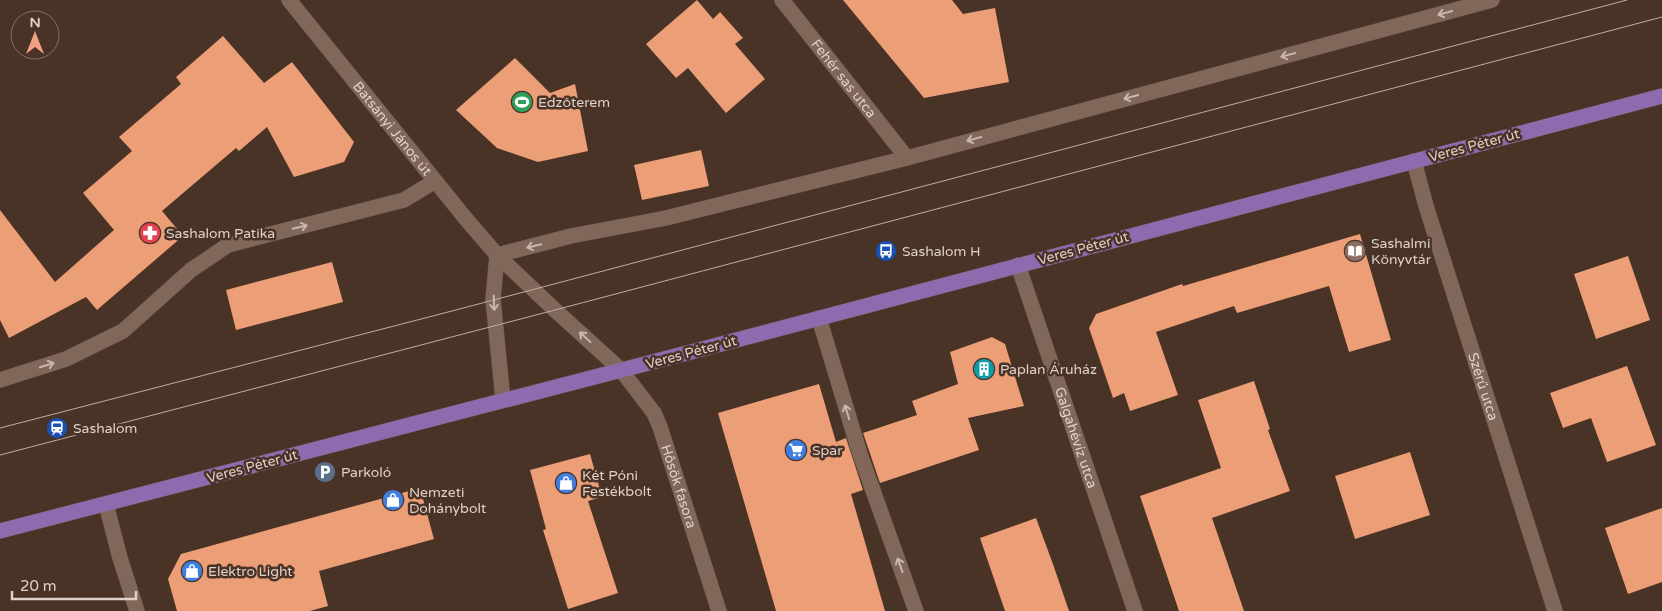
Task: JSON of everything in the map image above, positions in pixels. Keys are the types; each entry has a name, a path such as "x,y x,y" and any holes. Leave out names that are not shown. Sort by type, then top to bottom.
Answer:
{"main road":[{"name":"Veres Péter út","path":"0,532 1662,96"}],"street":[{"name":"Batsányi János út","path":"289,0 497,255 621,370"},
{"name":"Fehér sas utca","path":"782,0 907,158"},
{"path":"503,400 493,300 497,255 571,236 666,218 907,158 1492,0"},
{"name":"Szérű utca","path":"1414,161 1426,206 1556,611"},
{"path":"0,380 66,359 123,331 191,270 228,245 404,200 435,181"},
{"name":"Galgahévíz utca","path":"1018,265 1135,611"},
{"path":"818,318 860,454 916,611"},
{"name":"Hősök fasora","path":"621,370 654,413 660,427 719,611"},
{"path":"106,504 120,558 137,611"}],"building":[{"path":"697,0 713,19 720,12 743,38 735,44 765,79 726,113 688,68 676,78 646,44"},
{"path":"843,0 952,0 963,14 995,8 1009,82 924,98"},
{"path":"223,36 264,83 292,62 354,142 344,162 294,177 267,127 239,151 236,148 162,211 183,236 97,310 86,297 9,338 0,320 0,210 55,282 114,230 83,193 132,151 119,137 181,84 176,77"},
{"name":"Edzőterem","path":"515,58 550,93 575,84 588,151 538,162 497,148 456,110"},
{"path":"701,150 709,186 642,200 634,165"},
{"path":"1360,234 1391,340 1349,352 1329,286 1237,313 1234,306 1156,332 1178,395 1130,411 1124,393 1113,398 1089,328 1096,314 1182,284 1183,286"},
{"path":"1628,256 1650,320 1596,339 1574,274"},
{"path":"332,262 343,302 236,330 226,290"},
{"path":"992,337 1005,344 1024,406 968,418 979,450 880,483 863,433 917,415 912,401 958,384 950,352"},
{"path":"1627,366 1656,445 1607,462 1591,418 1563,428 1550,393"},
{"path":"1254,381 1270,429 1268,430 1290,491 1212,518 1244,611 1179,611 1140,496 1221,468 1198,400"},
{"path":"819,384 836,442 846,438 863,490 851,494 885,611 776,611 718,413"},
{"path":"1410,452 1430,515 1355,539 1335,476"},
{"path":"590,454 602,497 588,501 618,593 568,609 543,530 546,529 530,470"},
{"path":"420,488 434,539 319,571 328,606 310,611 177,611 168,579 181,554"},
{"path":"1662,508 1662,582 1628,594 1605,528"},
{"path":"1036,518 1069,611 1005,611 980,538"}],"tram line":[{"path":"0,428 452,311 1627,0"},
{"path":"0,455 1662,17"}],"place":[{"name":"Edzőterem","path":"522,102"},
{"name":"Sashalom Patika","path":"150,233"},
{"name":"Sashalom H","path":"886,251"},
{"name":"Sashalmi Könyvtár","path":"1355,251"},
{"name":"Paplan Áruház","path":"984,369"},
{"name":"Sashalom","path":"57,428"},
{"name":"Spar","path":"796,450"},
{"name":"Parkoló","path":"325,472"},
{"name":"Két Póni Festékbolt","path":"566,483"},
{"name":"Nemzeti Dohánybolt","path":"393,500"},
{"name":"Elektro Light","path":"192,571"}]}
